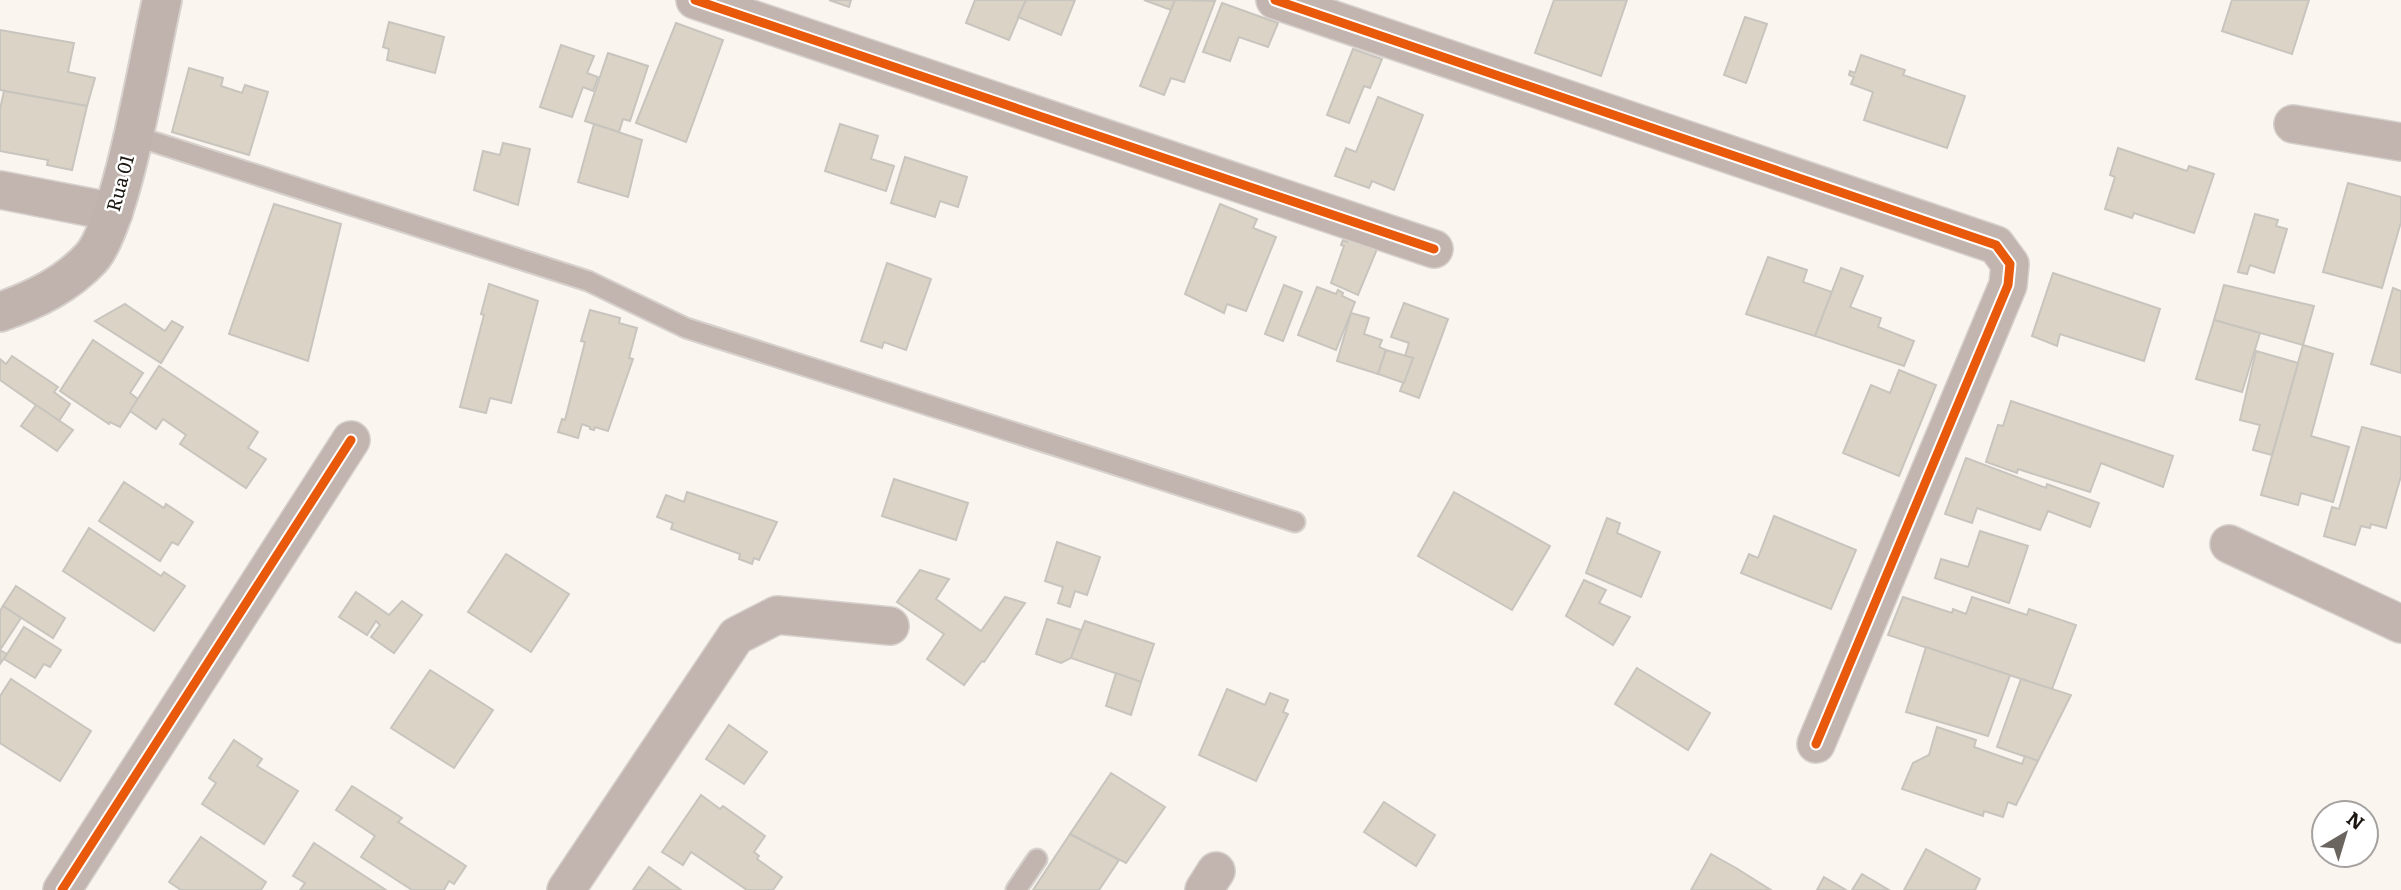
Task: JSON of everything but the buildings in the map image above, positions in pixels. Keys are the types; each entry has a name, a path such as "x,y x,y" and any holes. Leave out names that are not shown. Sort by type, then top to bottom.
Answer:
{"street":[{"name":"Rua 01","path":"0,312 43,296 92,256 114,212 162,0"},
{"path":"695,0 1434,249"},
{"path":"1275,0 1996,245 2010,264 2008,285 1816,744"},
{"path":"2293,124 2401,142"},
{"path":"0,190 114,212"},
{"path":"62,890 351,440"},
{"path":"2228,544 2401,624"},
{"path":"566,890 736,636 777,615 890,626"}],"lane":[{"path":"132,135 588,281 686,328 1295,522"},
{"path":"1016,890 1037,859"}],"cycle path":[{"path":"695,0 1434,249"},
{"path":"1275,0 1996,245 2010,264 2008,285 1816,744"},
{"path":"62,890 351,440"}]}
